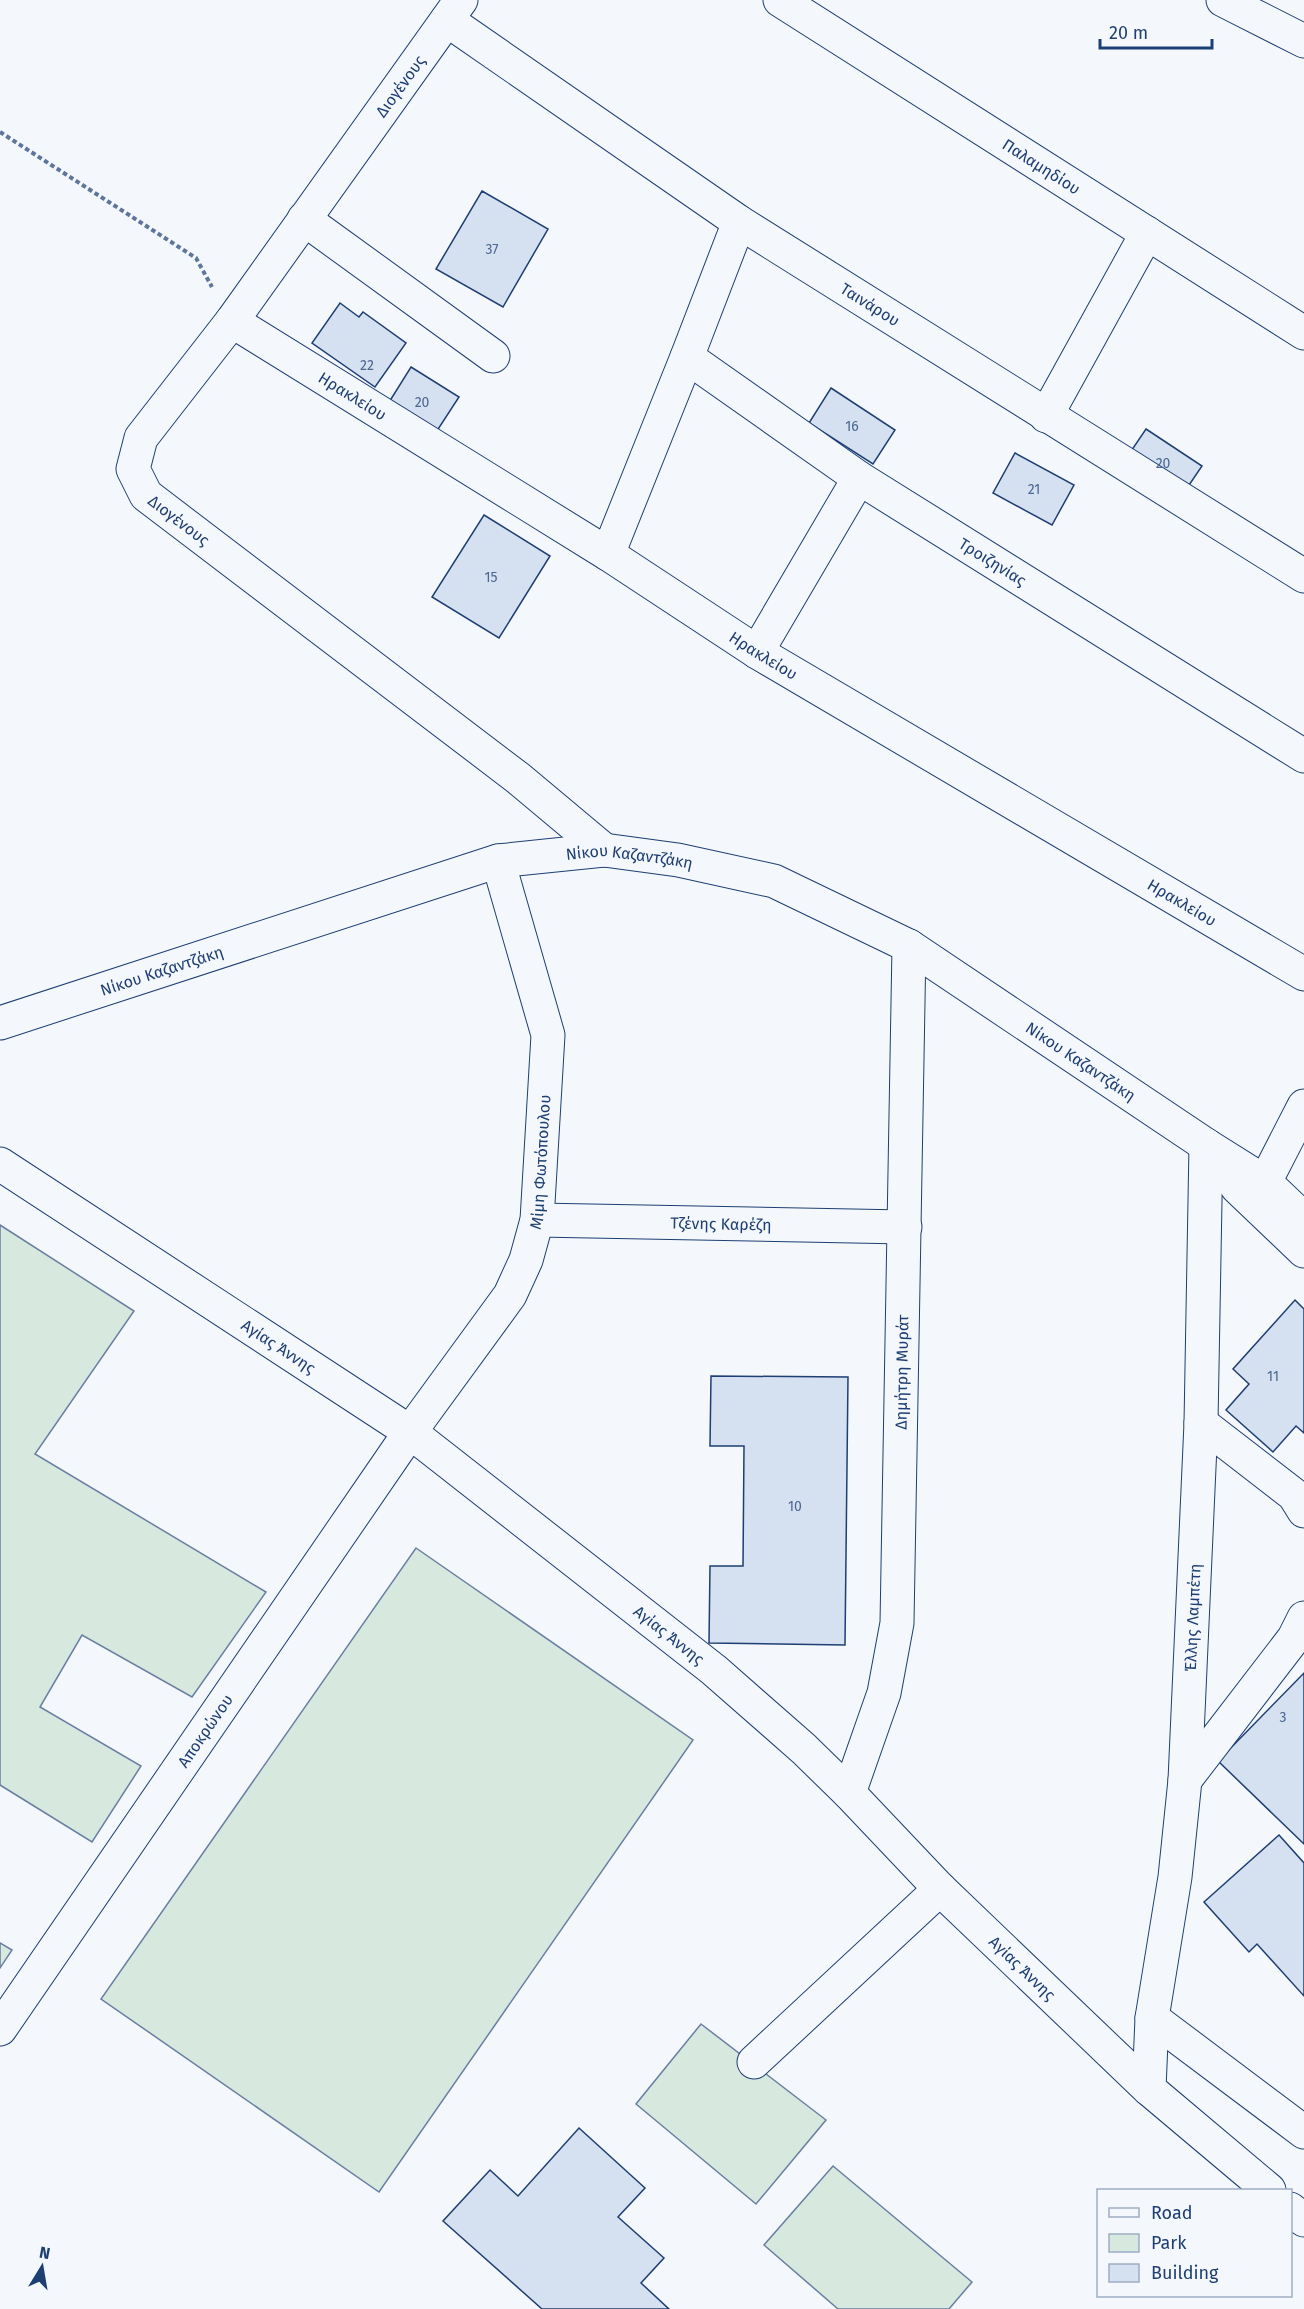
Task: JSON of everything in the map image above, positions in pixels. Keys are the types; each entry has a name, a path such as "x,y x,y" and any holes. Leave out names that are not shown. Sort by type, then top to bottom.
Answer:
{"street":[{"name":"Παλαμηδίου","path":"780,0 1304,333"},
{"path":"1229,2 1304,41"},
{"name":"Διογένους","path":"454,10 232,321 141,438 133,469 146,495 518,778 604,850"},
{"name":"Ταινάρου","path":"454,10 739,222 1046,417 1304,576"},
{"path":"304,219 493,356"},
{"path":"608,554 739,222"},
{"path":"1046,417 1147,233"},
{"name":"Ηρακλείου","path":"232,321 608,554 757,652 1304,974"},
{"name":"Τροιζηνίας","path":"687,357 859,478 1304,756"},
{"path":"757,652 859,478"},
{"name":"Νίκου Καζαντζάκη","path":"5,1014 498,861 604,850 678,860 774,881 909,946 1265,1182 1304,1219"},
{"name":"Μίμη Φωτόπουλου","path":"410,1432 510,1295 526,1260 537,1220 548,1035 498,861"},
{"name":"Δημήτρη Μυράτ","path":"849,1793 884,1693 897,1623 909,946"},
{"path":"1265,1182 1304,1106"},
{"name":"Νίκου Καζαντζάκη","path":"1206,1145 1237,1187 1304,1251"},
{"name":"Έλλης Λαμπέτη","path":"1149,2089 1152,2018 1175,1877 1185,1780 1201,1423 1206,1145"},
{"name":"Αγίας Άννης","path":"0,1164 410,1432 714,1670 758,1707 849,1793 940,1889 1149,2089 1268,2189"},
{"name":"Τζένης Καρέζη","path":"537,1220 905,1227"},
{"path":"1201,1423 1294,1495 1304,1511"},
{"name":"Αποκρώνου","path":"0,2029 410,1432"},
{"path":"1185,1780 1294,1638 1304,1618"},
{"path":"754,2062 940,1889"},
{"path":"1152,2018 1299,2122"},
{"path":"1292,2211 1304,2220"}],"path":[{"path":"0,132 196,258 232,321"}],"green space":[{"path":"0,1225 134,1311 35,1454 266,1592 192,1697 82,1635 40,1707 141,1766 92,1842 0,1785"},
{"path":"416,1548 693,1740 379,2192 101,1999"},
{"path":"0,1943 12,1950 0,1968"},
{"path":"701,2024 826,2120 756,2204 636,2104"},
{"path":"833,2166 972,2282 949,2309 838,2309 764,2245"}],"building":[{"path":"482,191 548,229 503,307 436,269"},
{"path":"340,303 359,317 363,312 406,343 375,387 312,343"},
{"path":"411,367 459,397 433,437 386,407"},
{"path":"831,388 895,430 873,464 809,423"},
{"path":"1146,429 1202,466 1181,497 1125,460"},
{"path":"1015,453 1074,485 1052,525 993,493"},
{"path":"484,515 550,556 499,638 432,597"},
{"path":"1295,1300 1304,1309 1304,1433 1296,1426 1273,1452 1226,1410 1249,1384 1233,1369"},
{"path":"711,1376 848,1377 845,1645 709,1643 710,1566 743,1566 744,1446 710,1446"},
{"path":"1304,1673 1304,1844 1218,1761"},
{"path":"1279,1835 1304,1863 1304,1996 1257,1944 1249,1952 1204,1902"},
{"path":"579,2128 645,2188 618,2217 664,2258 641,2283 669,2309 542,2309 443,2221 490,2170 518,2196"}]}
